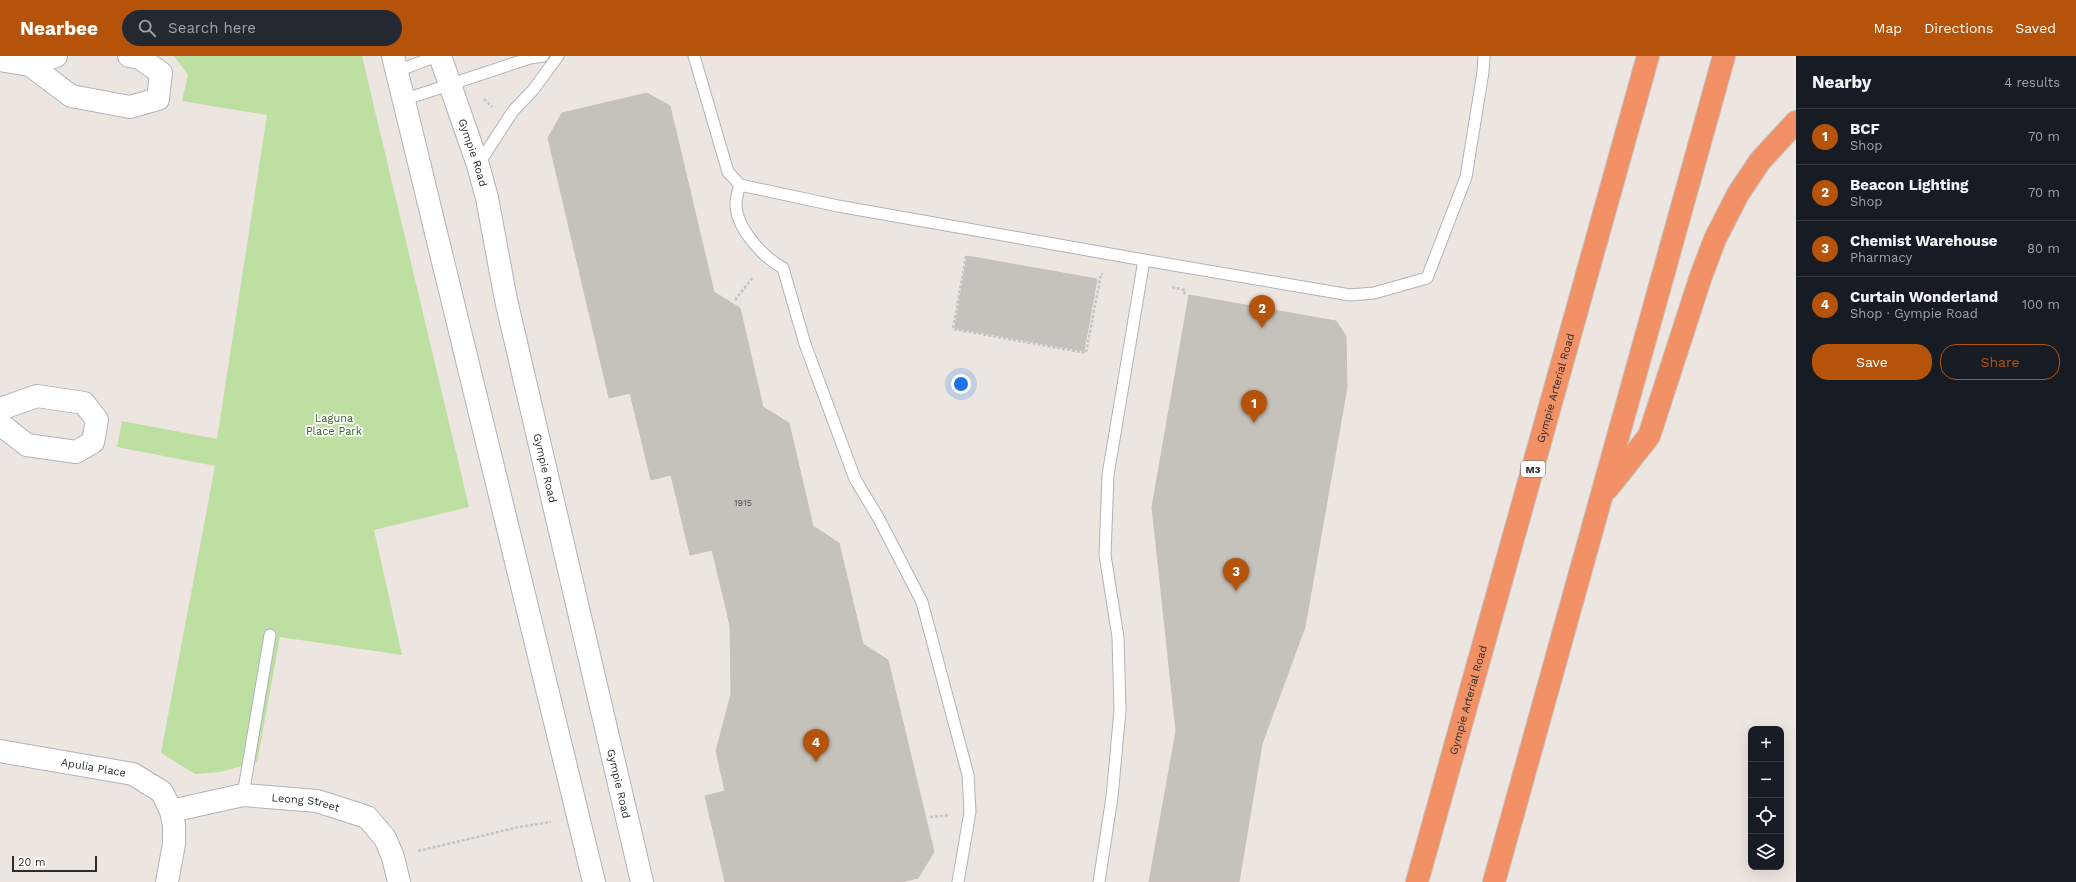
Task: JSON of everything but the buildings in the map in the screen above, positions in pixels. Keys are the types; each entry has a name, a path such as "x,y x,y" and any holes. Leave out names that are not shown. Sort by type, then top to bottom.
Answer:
{"highway":[{"name":"Gympie Arterial Road","path":"1417,882 1648,56"},
{"path":"1494,882 1724,56"},
{"path":"1602,495 1649,436 1701,276 1715,239 1738,194 1760,161 1796,122"}],"main road":[{"path":"30,65 56,56"},
{"path":"0,60 30,65 71,96 130,107 158,99 161,73 140,58 129,56"},
{"name":"Gympie Road","path":"439,56 478,165 487,198 508,307 644,879"},
{"path":"395,64 450,284 594,882"},
{"path":"0,409 37,396 84,403 97,420 93,442 76,452 27,445 0,424"},
{"name":"Apulia Place","path":"0,751 133,774 162,792 171,811 174,825 174,844 167,882"},
{"name":"Leong Street","path":"171,811 243,795 317,801 367,817 385,838 393,857 399,882"}],"lane":[{"path":"395,64 439,56"},
{"path":"403,100 543,56"},
{"path":"478,165 514,111 533,90 558,56"},
{"path":"694,56 728,172 740,186 830,205 1350,295 1374,293 1427,278 1466,177 1483,72 1484,56"},
{"path":"740,186 736,204 741,228 772,262 783,268 805,344 855,479 879,519 922,602 968,775 970,812 958,882"},
{"path":"1100,882 1112,797 1120,710 1118,637 1105,555 1108,475 1144,260"},
{"path":"243,795 270,635"}],"path":[{"path":"484,99 494,109"},
{"path":"966,256 953,329 1086,353 1101,274 1109,275"},
{"path":"735,300 753,278"},
{"path":"1170,287 1185,290 1184,295"},
{"path":"930,817 952,815"},
{"path":"393,857 519,827 551,822"}],"green space":[{"name":"Laguna Place Park","path":"174,56 362,56 469,507 374,530 402,655 280,637 257,762 220,772 195,774 161,753 215,466 117,447 122,421 217,439 267,115 182,101 188,75"}],"place":[{"name":"Beacon Lighting","path":"1262,328"},
{"name":"BCF","path":"1254,423"},
{"name":"Chemist Warehouse","path":"1236,591"},
{"name":"Curtain Wonderland","path":"816,762"}]}
